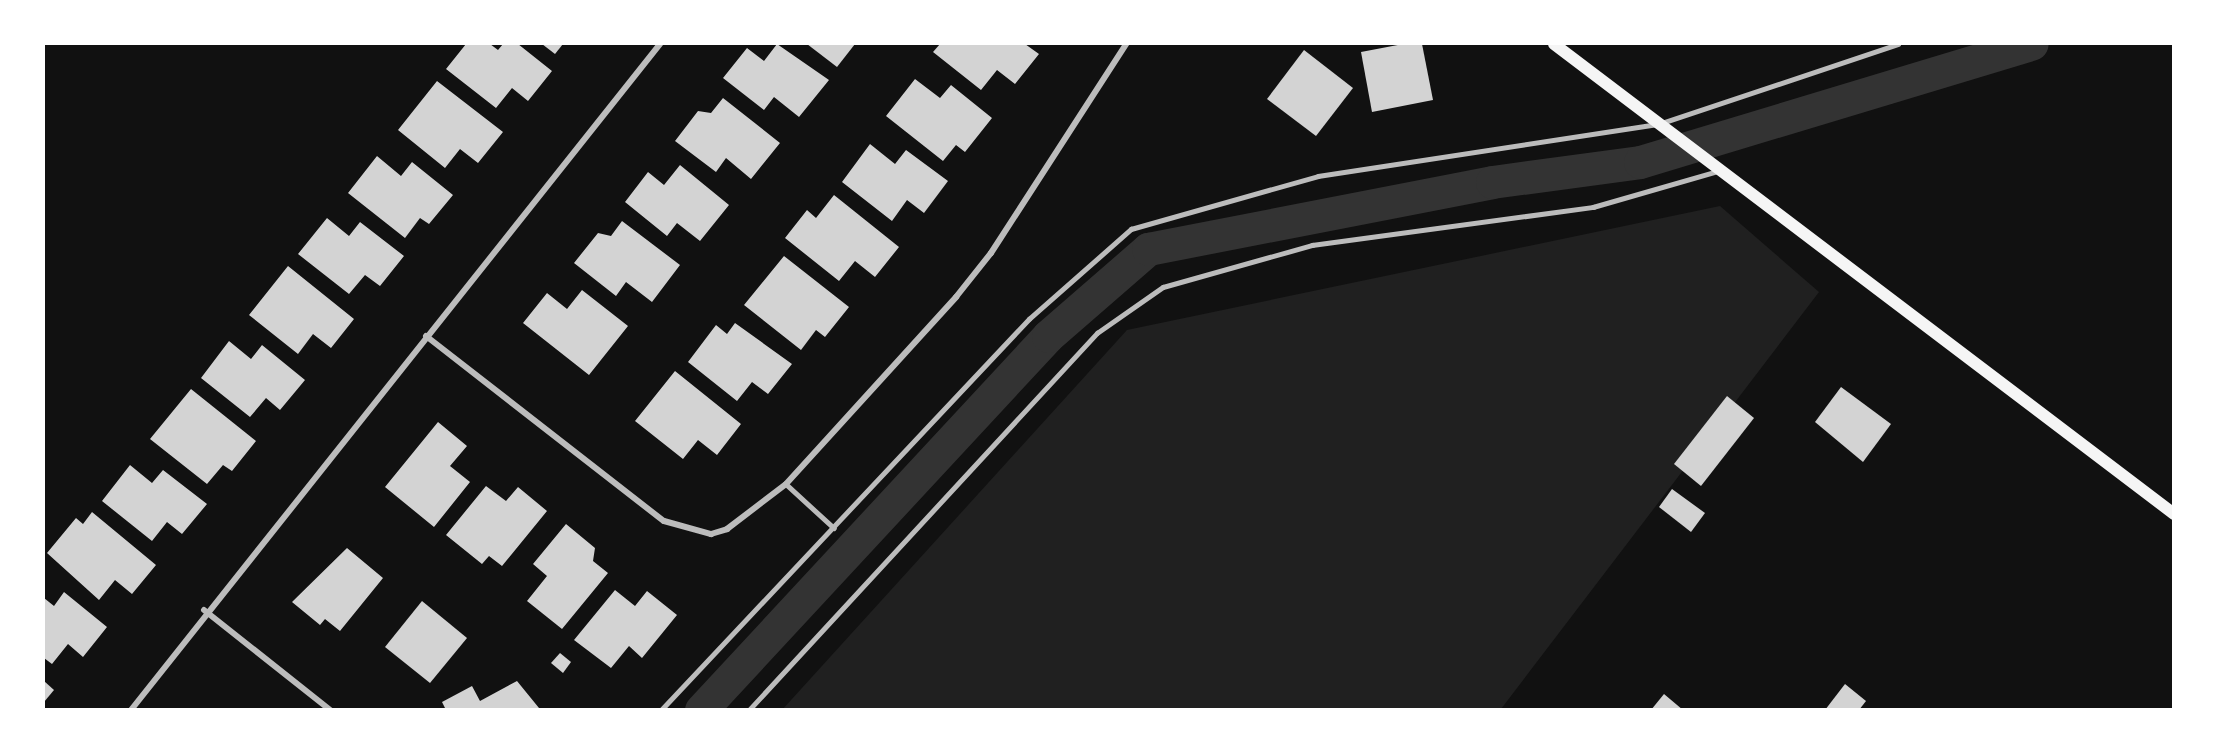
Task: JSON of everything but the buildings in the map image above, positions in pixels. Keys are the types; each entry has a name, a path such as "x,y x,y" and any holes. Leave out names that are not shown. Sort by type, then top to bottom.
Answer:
{"main road":[{"path":"1554,44 2174,514"}],"street":[{"path":"131,710 204,610 660,44"},
{"path":"426,336 664,521 711,534 744,521 786,484 991,253 1126,44"},
{"path":"204,610 330,710"}],"lane":[{"path":"661,710 1029,319 1131,229 1318,176 1659,124 1898,44"},
{"path":"749,710 1097,333 1163,287 1312,245 1593,207 1721,170"},
{"path":"786,484 834,528"}],"shaded area":[{"path":"1720,206 1819,292 1501,709 782,710 1127,330"}],"waterway":[{"path":"701,710 1048,336 1148,249 1492,182 1640,162 2032,44"}]}
